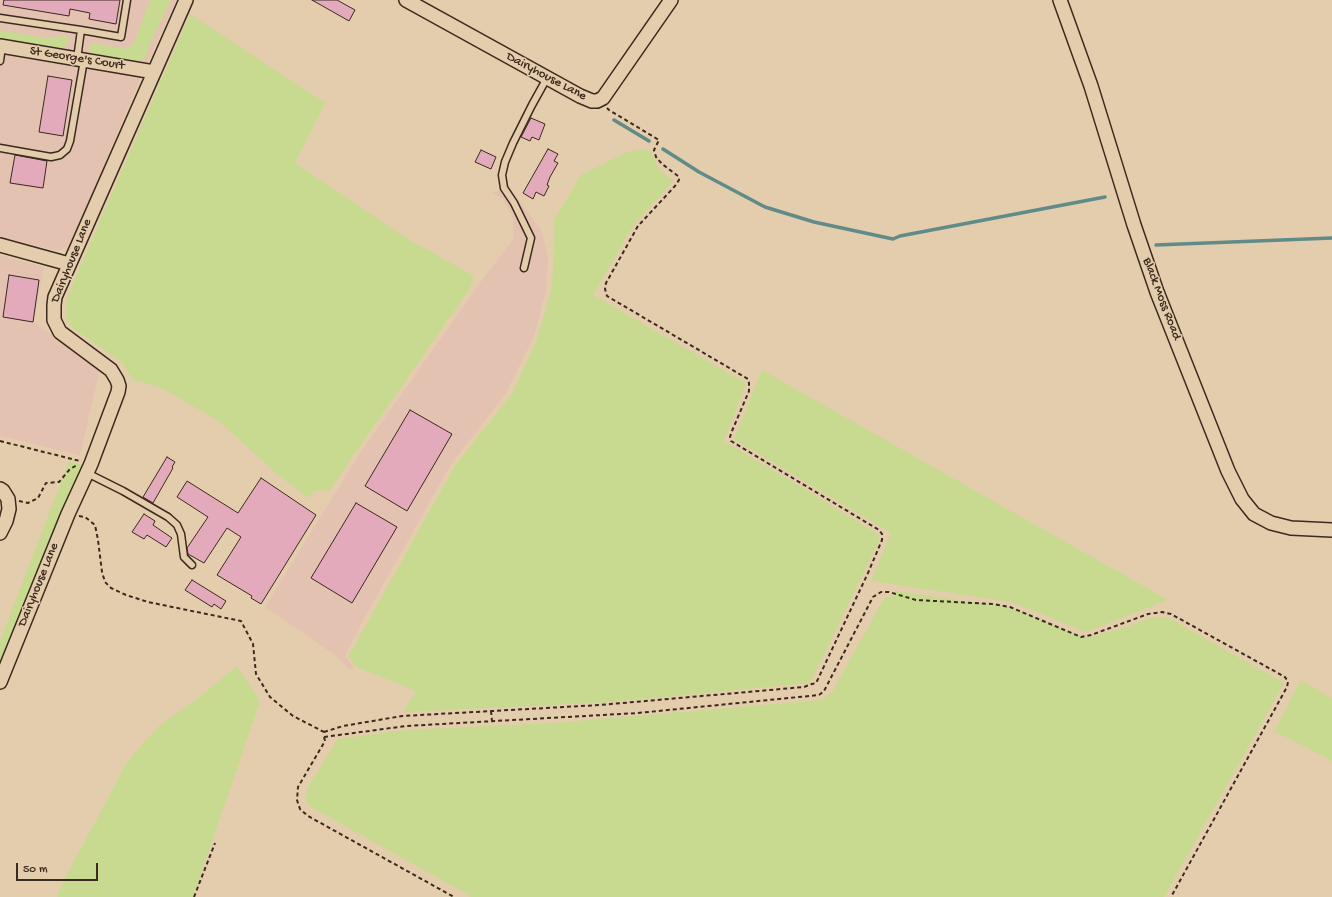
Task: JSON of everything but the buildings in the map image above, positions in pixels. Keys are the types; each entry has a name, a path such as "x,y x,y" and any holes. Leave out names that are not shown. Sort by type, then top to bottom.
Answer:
{"street":[{"name":"Dairyhouse Lane","path":"0,682 68,514 87,473 119,386 115,374 111,370 60,332 56,325 53,313 55,297 186,0"},
{"name":"Dairyhouse Lane","path":"406,0 547,78 589,100 597,101 603,98 671,0"},
{"name":"Black Moss Road","path":"1060,0 1091,86 1134,226 1157,292 1228,471 1242,499 1254,514 1271,523 1291,528 1332,530"},
{"name":"St George's Court","path":"1,46 154,72"},
{"path":"0,245 69,264"},
{"path":"0,489 4,491 8,499 9,509 6,521 0,533"}],"lane":[{"path":"0,18 121,37 127,0"},
{"path":"0,148 51,157 60,155 67,148 70,141 82,30"},
{"path":"0,61 1,46"},
{"path":"524,268 531,238 514,203 504,188 502,175 505,162 513,143 547,78"},
{"path":"87,473 123,491 168,517 177,525 182,534 184,557 192,565"}],"path":[{"path":"68,514 86,517 95,525 102,572 106,582 112,588 126,595 148,602 241,621 253,644 256,674 270,697 293,716 324,732 343,726 402,716 600,705 804,687 816,682 868,572 882,540 882,534 879,530 731,441 730,437 732,431 749,391 748,380 607,296 605,289 606,283 638,226 679,180 678,176 662,164 656,157 654,150 659,140 608,110 603,98"},
{"path":"0,441 81,461 70,469 59,482 46,483 38,498 28,503 8,499"},
{"path":"324,737 406,726 638,713 819,695 824,691 873,597 881,592 888,592 916,600 992,604 1010,607 1081,637 1091,635 1148,614 1162,612 1172,614 1285,677 1288,682 1287,687 1171,897"},
{"path":"492,711 492,721"},
{"path":"324,732 325,741 298,787 297,800 300,809 308,816 454,897"},
{"path":"194,897 215,843"}],"shaded area":[{"path":"0,0 177,0 150,56 78,226 67,248 58,251 0,237"},
{"path":"509,186 542,232 548,257 546,290 534,337 506,393 450,466 360,626 345,656 354,667 350,670 335,655 265,607 358,456 482,280 514,238 513,218 503,199 492,193"},
{"path":"0,255 44,267 34,322 100,369 80,455 0,436"}],"green space":[{"path":"150,0 171,0 148,48 147,56 139,61 131,61 93,55 89,51 91,43 128,49 134,43"},
{"path":"190,14 308,92 326,102 295,163 403,236 474,276 470,288 328,492 321,490 314,491 309,498 278,475 219,421 159,387 132,379 122,362 71,327 66,317 67,298"},
{"path":"0,30 46,38 60,36 68,37 69,40 66,46 62,48 51,48 0,39"},
{"path":"642,149 652,152 656,164 662,173 674,180 634,225 593,295 746,383 724,441 876,533 879,537 879,541 810,683 611,702 403,712 416,691 357,667 348,657 454,467 512,394 537,339 552,288 554,220 581,175 627,152"},
{"path":"762,370 1168,600 1086,632 1011,602 871,581 891,533 734,439"},
{"path":"69,461 84,465 0,669 0,641"},
{"path":"897,591 1008,607 1086,638 1126,627 1149,618 1167,617 1284,683 1164,897 471,897 311,807 306,800 307,788 338,739 405,730 552,723 821,700 832,692 883,600"},
{"path":"237,666 260,701 193,897 57,897 64,880 129,759 159,726 202,695"},
{"path":"1301,680 1332,698 1332,761 1274,732"}],"waterway":[{"path":"614,120 649,141"},
{"path":"663,149 699,172 765,207 814,222 893,239 900,236 1105,197"},
{"path":"1156,245 1332,238"}]}
